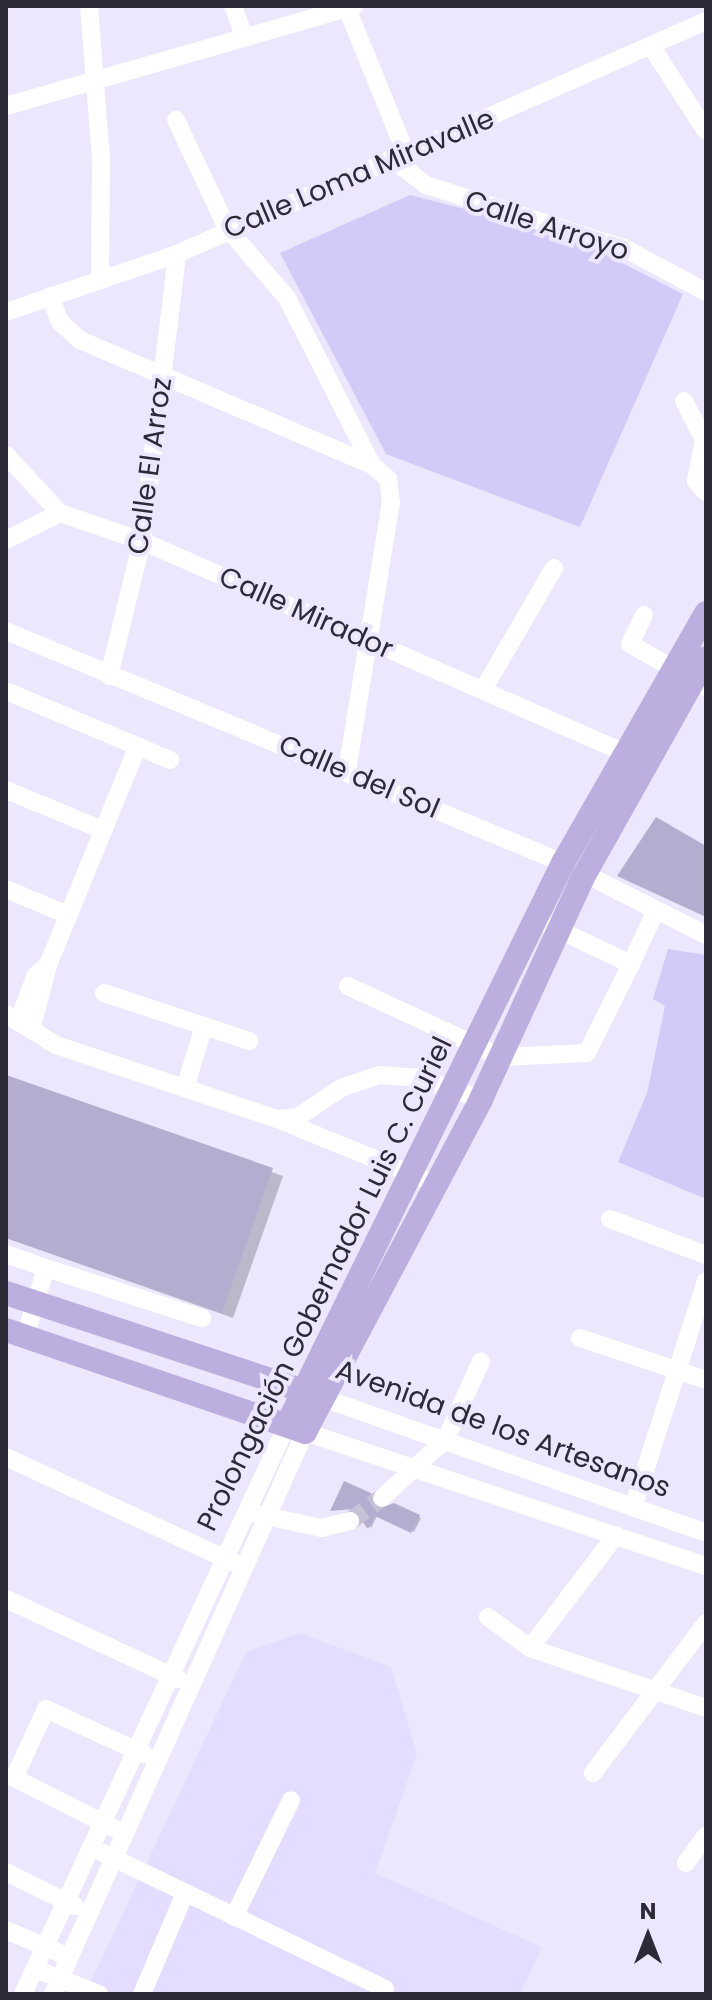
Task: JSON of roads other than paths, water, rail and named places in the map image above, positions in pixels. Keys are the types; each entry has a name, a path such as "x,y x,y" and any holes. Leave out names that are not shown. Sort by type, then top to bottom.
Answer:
{"main road":[{"name":"Prolongación Gobernador Luis C. Curiel","path":"296,1429 481,1099 582,879 690,679 706,613"},
{"name":"Prolongación Gobernador Luis C. Curiel","path":"314,1394 412,1174 563,863 623,752 706,658"},
{"name":"Avenida de los Artesanos","path":"6,1293 314,1394"},
{"path":"15,1334 296,1429"}],"street":[{"path":"89,6 97,78 100,278"},
{"path":"233,6 244,36"},
{"path":"6,106 349,7 398,155"},
{"name":"Calle Loma Miravalle","path":"6,312 177,254 227,228 706,21"},
{"path":"651,46 706,131"},
{"path":"176,120 227,228 287,298 372,465"},
{"name":"Calle Arroyo","path":"398,155 426,185 624,248 706,292"},
{"name":"Calle El Arroz","path":"109,676 142,541 177,254"},
{"path":"50,296 68,332 163,380 372,465 388,479 391,502 347,771"},
{"path":"684,401 704,440 696,481 706,492"},
{"name":"Calle Mirador","path":"6,455 60,513 142,541 623,752"},
{"path":"6,540 60,513"},
{"path":"483,690 554,568"},
{"path":"644,615 628,641 690,679"},
{"name":"Calle del Sol","path":"6,631 563,863 582,879 706,935"},
{"path":"6,691 170,760"},
{"path":"138,746 48,965 36,975 18,1022 56,1045 277,1119 436,1184"},
{"path":"6,790 103,830"},
{"path":"6,889 68,915"},
{"path":"348,986 501,1057 587,1053 655,912"},
{"path":"536,919 631,964"},
{"path":"104,993 249,1041"},
{"path":"185,1088 204,1026"},
{"path":"277,1119 298,1117 341,1088 379,1075 455,1088 481,1099"},
{"path":"610,1219 706,1255"},
{"path":"6,1254 202,1318"},
{"path":"15,1334 36,1303 46,1268"},
{"path":"633,1508 706,1281"},
{"path":"580,1338 706,1380"},
{"path":"382,1498 419,1470 446,1439 481,1361"},
{"name":"Avenida de los Artesanos","path":"314,1394 706,1533"},
{"path":"296,1429 706,1565"},
{"name":"Prolongación Gobernador Luis C. Curiel","path":"23,1994 247,1510 296,1429"},
{"name":"Prolongación Gobernador Luis C. Curiel","path":"56,1986 266,1518 296,1429"},
{"path":"6,1457 243,1568"},
{"path":"247,1510 266,1518 322,1528 350,1521"},
{"path":"530,1648 616,1535"},
{"path":"6,1599 191,1684"},
{"path":"488,1617 530,1648 706,1708"},
{"path":"593,1773 706,1623"},
{"path":"125,1834 10,1776 46,1709 158,1760"},
{"path":"234,1917 291,1800"},
{"path":"686,1863 705,1839"},
{"path":"90,1846 385,1989"},
{"path":"6,1872 89,1911"},
{"path":"142,1994 185,1893"},
{"path":"6,1930 69,1957"},
{"path":"35,1969 56,1986 99,1994"}],"tunnel":[{"path":"350,1521 382,1498"}]}
